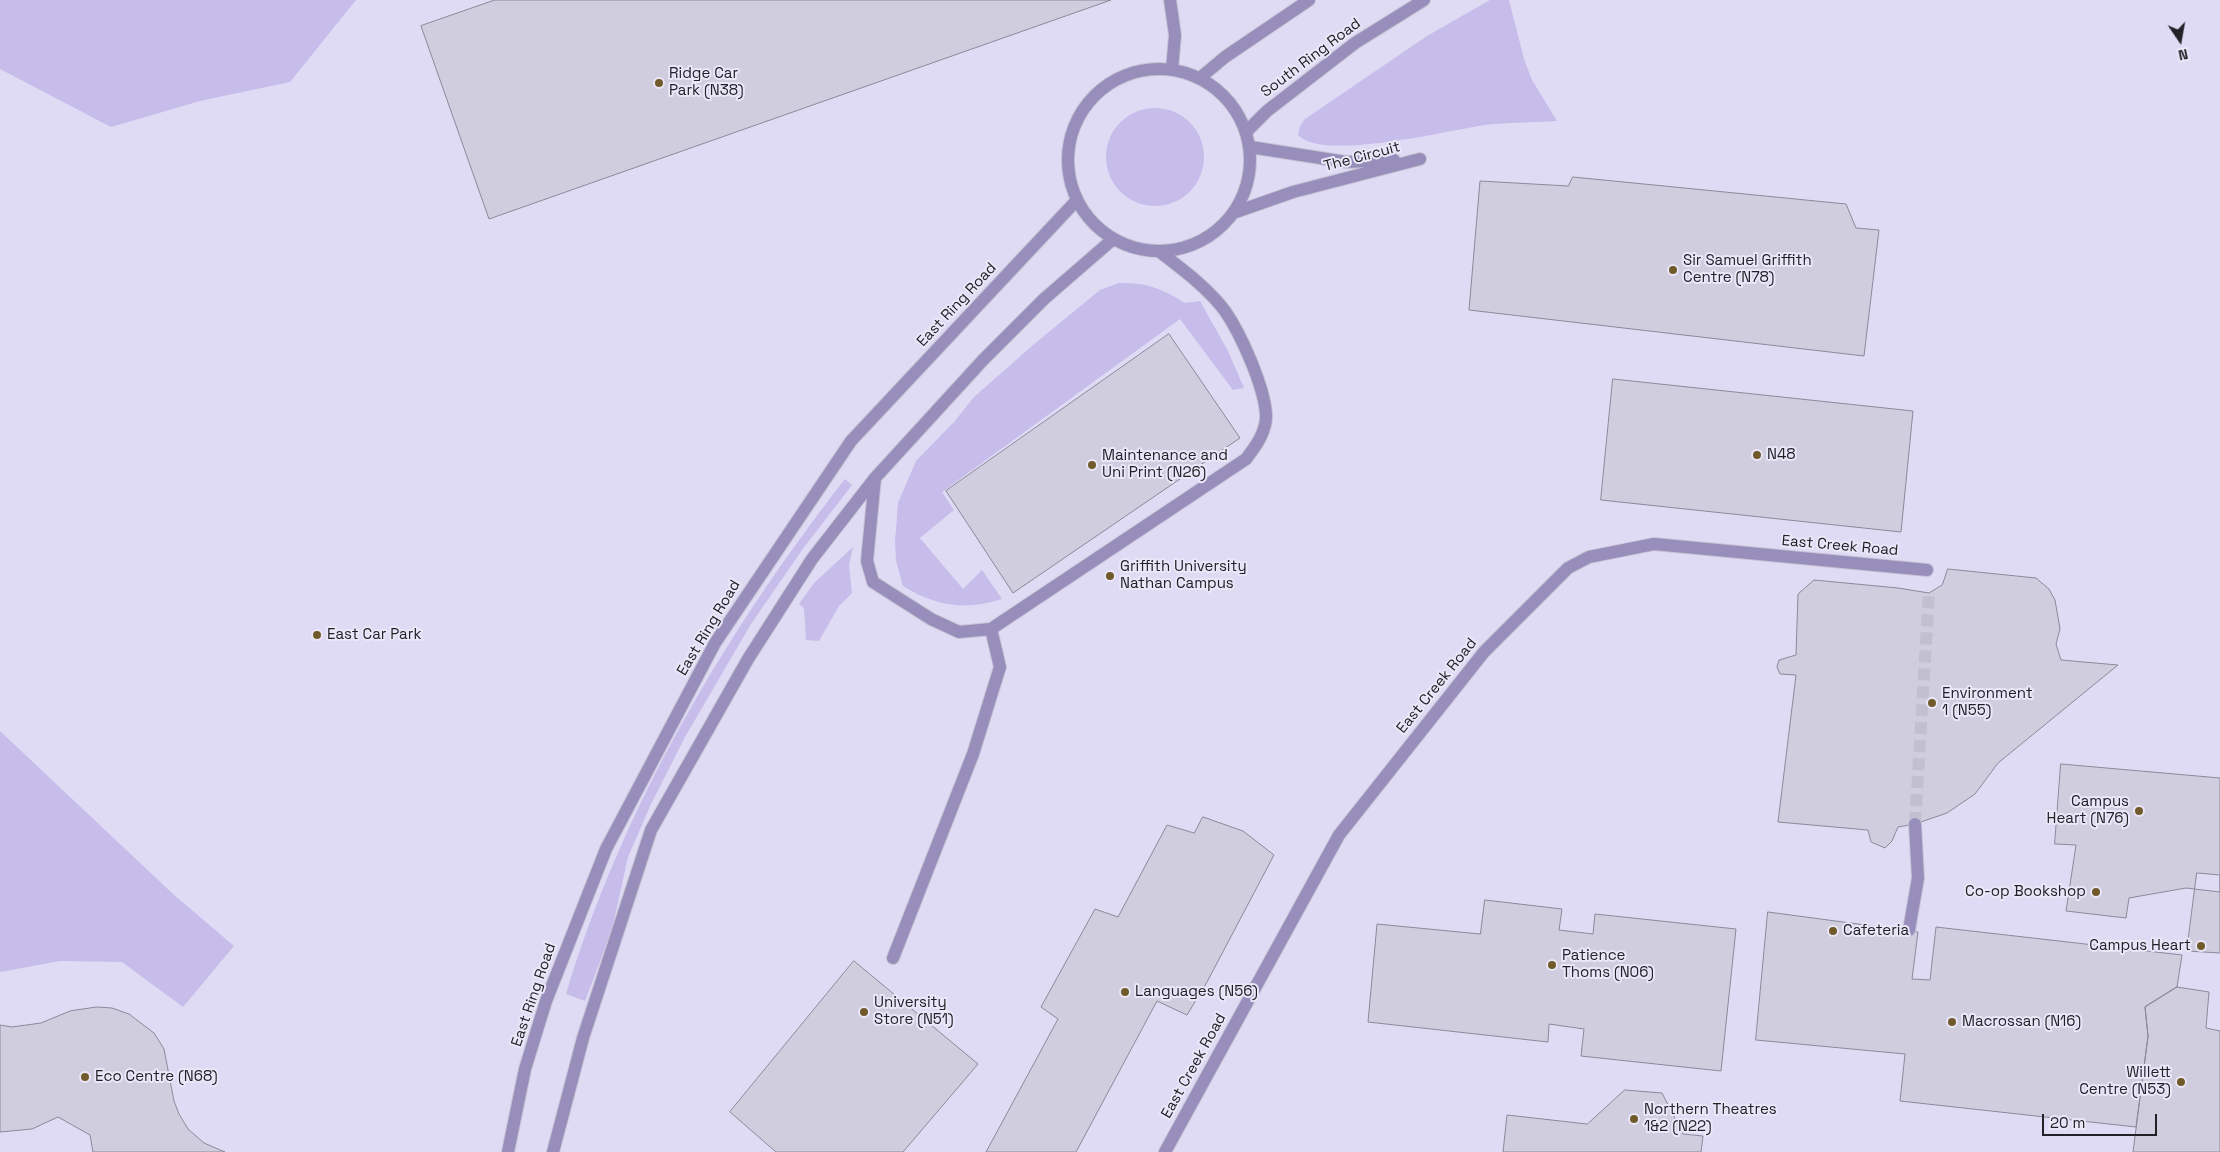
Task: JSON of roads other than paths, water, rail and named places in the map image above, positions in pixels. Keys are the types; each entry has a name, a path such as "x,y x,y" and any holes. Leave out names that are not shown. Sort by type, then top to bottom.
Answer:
{"street":[{"path":"1170,0 1175,35 1172,70"},
{"path":"1200,78 1225,57 1308,0"},
{"name":"South Ring Road","path":"1247,130 1267,111 1354,42 1424,0"},
{"path":"1143,70 1172,70 1200,78 1220,91 1236,109 1247,130 1251,170 1246,191 1236,212 1215,233 1189,247 1160,252 1135,249 1112,240 1098,229 1076,201 1068,174 1066,153 1068,135 1094,97 1116,80 1143,70"},
{"name":"The Circuit","path":"1236,212 1293,192 1420,159 1346,162 1250,147"},
{"name":"East Ring Road","path":"508,1152 525,1069 546,1001 606,849 715,643 851,441 1076,201"},
{"path":"553,1152 583,1038 651,830 748,659 812,559 875,478 983,360 1044,299 1112,240"},
{"path":"875,478 867,561 873,582 908,605 959,632 991,629 1246,459 1262,433 1266,415 1261,392 1238,334 1225,312 1209,294 1160,252"},
{"name":"East Creek Road","path":"1165,1152 1339,835 1484,652 1568,568 1589,557 1654,544 1927,570"},
{"path":"892,958 973,754 1000,667 991,629"},
{"path":"1909,930 1918,878 1915,824"}],"tunnel":[{"path":"1915,824 1929,593"}],"place":[{"name":"Ridge Car Park (N38)","path":"659,83"},
{"name":"Sir Samuel Griffith Centre (N78)","path":"1673,270"},
{"name":"N48","path":"1757,455"},
{"name":"Maintenance and Uni Print (N26)","path":"1092,465"},
{"name":"Griffith University Nathan Campus","path":"1110,576"},
{"name":"East Car Park","path":"317,635"},
{"name":"Environment 1 (N55)","path":"1932,703"},
{"name":"Campus Heart (N76)","path":"2139,811"},
{"name":"Co-op Bookshop","path":"2096,892"},
{"name":"Cafeteria","path":"1833,931"},
{"name":"Campus Heart","path":"2201,946"},
{"name":"Patience Thoms (N06)","path":"1552,965"},
{"name":"Languages (N56)","path":"1125,992"},
{"name":"University Store (N51)","path":"864,1012"},
{"name":"Macrossan (N16)","path":"1952,1022"},
{"name":"Eco Centre (N68)","path":"85,1077"},
{"name":"Willett Centre (N53)","path":"2181,1082"},
{"name":"Northern Theatres 1&2 (N22)","path":"1634,1119"}]}
